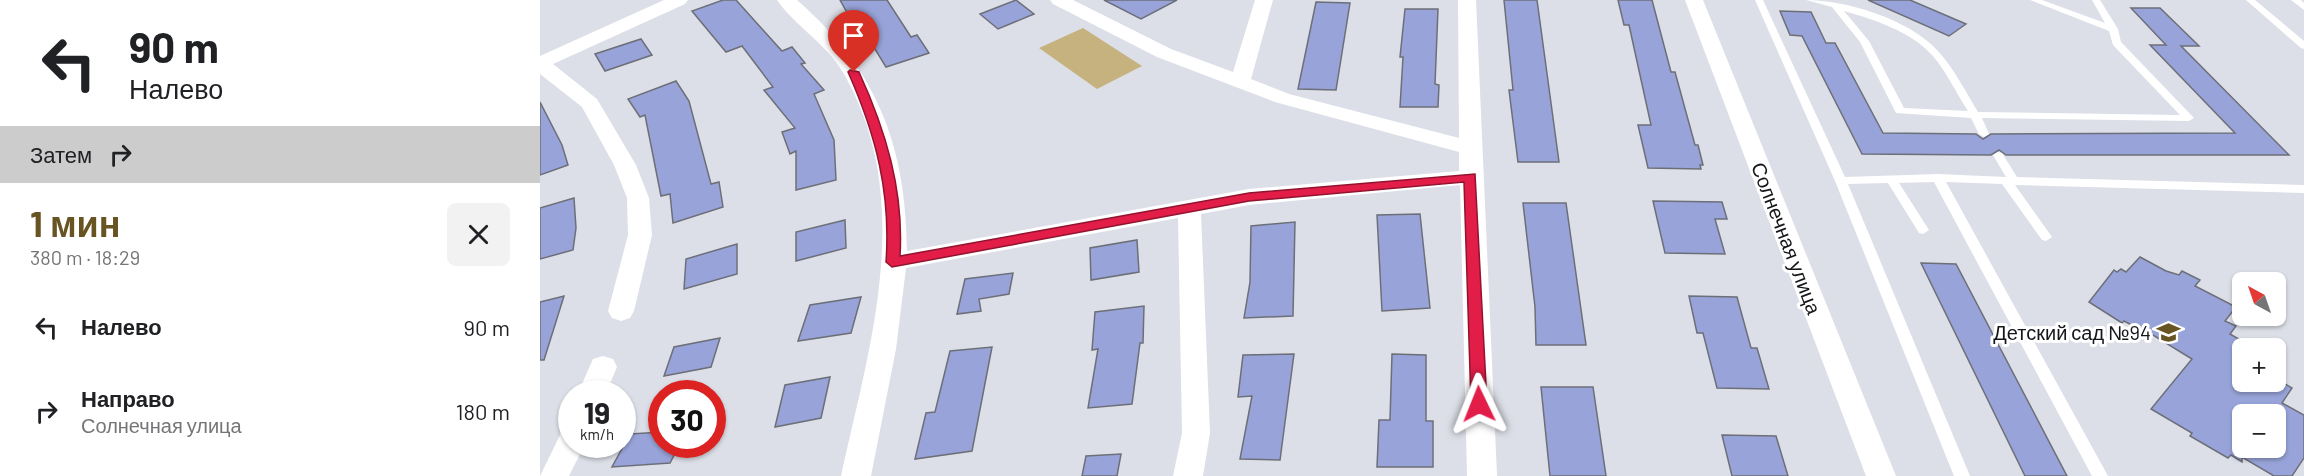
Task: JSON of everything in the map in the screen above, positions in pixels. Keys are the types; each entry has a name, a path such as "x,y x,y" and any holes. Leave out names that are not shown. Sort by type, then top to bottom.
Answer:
{"street":[{"path":"621,311 640,235 638,198 625,165 590,103 540,64 679,0"},
{"path":"786,0 804,15 854,72 874,119 888,177 895,224 890,299 856,476"},
{"path":"1240,82 1264,0"},
{"path":"1467,0 1482,476"},
{"name":"Солнечная улица","path":"1694,0 1881,476"},
{"path":"1060,1 1164,53 1282,98 1470,148"},
{"path":"892,262 1249,197 1471,177"},
{"path":"1188,476 1196,433 1189,208"},
{"path":"597,380 603,366"},
{"path":"554,476 563,458"}],"lane":[{"path":"1759,0 1841,181 1962,476"},
{"path":"1810,0 1834,4 1917,37 1935,52 1975,115 1984,134"},
{"path":"2034,0 2112,29"},
{"path":"1834,4 1864,41 1900,111 1975,115 2189,118 2116,43 2112,29 2096,0"},
{"path":"2250,0 2304,46"},
{"path":"2295,0 2304,7"},
{"path":"1998,155 2010,181 2046,237"},
{"path":"1841,181 1938,178 2304,189"},
{"path":"1938,178 2100,476"},
{"path":"1892,180 1923,230"}],"shaded area":[{"path":"1083,28 1142,66 1097,89 1039,48"}],"building":[{"path":"723,0 736,0 782,51 792,47 805,63 801,64 824,90 814,94 834,140 836,180 796,190 796,151 790,154 782,132 795,128 764,90 773,87 742,46 726,52 692,11"},
{"path":"840,0 887,0 911,37 917,35 929,53 886,67 864,31 858,32"},
{"path":"1016,0 1034,14 998,29 980,14"},
{"path":"1104,0 1177,0 1141,19"},
{"path":"1504,0 1537,0 1559,162 1518,162 1509,90 1513,90"},
{"path":"1618,0 1652,0 1671,72 1675,72 1695,145 1698,145 1703,165 1700,165 1701,169 1648,168 1638,125 1651,125 1629,25 1624,25"},
{"path":"1868,0 1910,0 1966,24 1949,36"},
{"path":"1316,2 1350,3 1336,90 1298,89"},
{"path":"2131,8 2160,8 2199,46 2181,46 2289,155 2006,155 1999,150 1991,155 1862,154 1802,36 1790,35 1780,11 1811,12 1826,43 1835,43 1883,133 1976,134 1983,139 1991,134 2235,133 2150,45 2166,45"},
{"path":"1405,9 1438,9 1435,84 1439,85 1438,107 1400,107 1403,57 1400,57"},
{"path":"641,39 652,55 605,71 595,54"},
{"path":"676,81 689,101 711,184 719,182 723,207 673,223 670,194 661,196 645,115 640,117 628,99"},
{"path":"540,102 562,145 568,165 540,175"},
{"path":"574,198 576,228 573,250 540,259 540,208"},
{"path":"1653,201 1722,202 1727,219 1715,219 1725,254 1665,253"},
{"path":"1523,203 1566,203 1586,345 1536,345 1535,307"},
{"path":"1420,214 1430,308 1382,311 1377,215"},
{"path":"845,220 846,248 796,261 796,232"},
{"path":"1295,222 1293,316 1244,318 1250,282 1251,226"},
{"path":"1137,240 1139,272 1091,280 1090,248"},
{"path":"737,244 737,274 684,289 686,259"},
{"path":"2140,257 2166,271 2179,275 2182,271 2200,280 2195,286 2232,305 2232,312 2225,321 2236,326 2230,334 2237,338 2232,338 2232,392 2286,392 2286,384 2292,388 2282,403 2284,404 2232,404 2232,456 2228,458 2190,436 2192,433 2151,409 2192,359 2140,327 2139,329 2124,321 2122,323 2089,302 2114,270 2117,272 2121,269 2126,272"},
{"path":"1921,263 1956,264 2067,476 2025,476"},
{"path":"1013,273 1009,294 979,299 981,311 957,314 965,279"},
{"path":"564,296 544,360 540,360 540,302"},
{"path":"1689,296 1737,297 1751,348 1757,348 1769,389 1717,388 1703,333 1697,333"},
{"path":"861,297 851,333 798,341 810,305"},
{"path":"1144,306 1143,343 1140,343 1132,404 1088,408 1098,349 1092,350 1095,312"},
{"path":"720,338 711,367 664,376 674,347"},
{"path":"992,347 972,451 915,459 926,413 935,412 950,351"},
{"path":"1294,354 1280,460 1240,459 1252,396 1238,397 1243,355"},
{"path":"1392,354 1426,355 1426,421 1433,421 1433,467 1377,467 1379,420 1390,420"},
{"path":"830,377 821,418 775,427 785,385"},
{"path":"1541,387 1593,387 1606,476 1550,476"},
{"path":"2286,405 2304,415 2304,458 2292,476 2274,476 2244,458 2286,458"},
{"path":"648,433 648,458 673,458 670,463 612,467 617,458 636,458 636,434"},
{"path":"1722,435 1776,436 1788,476 1732,476"},
{"path":"1121,454 1117,476 1082,476 1086,456"}],"place":[{"name":"Детский сад №94","path":"2169,332"}],"route":[{"path":"854,72 874,119 888,177 895,224 892,262 1008,239 1249,197 1471,177 1479,404"}]}
